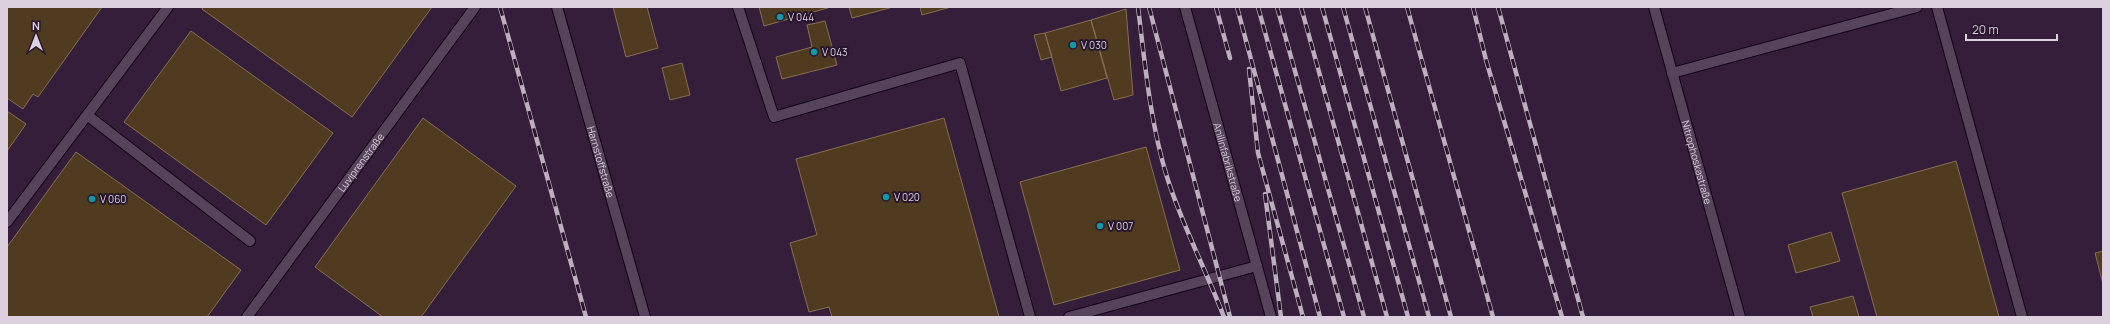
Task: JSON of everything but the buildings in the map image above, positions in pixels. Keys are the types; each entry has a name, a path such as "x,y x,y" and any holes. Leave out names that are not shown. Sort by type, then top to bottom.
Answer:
{"street":[{"path":"7,222 168,7"},
{"name":"Luviprenstraße","path":"247,317 475,7"},
{"name":"Harnstoffstraße","path":"557,7 645,317"},
{"path":"738,7 774,117 960,63 1030,317"},
{"name":"Anilinfabrikstraße","path":"1185,7 1271,317"},
{"name":"Nitrophoskastraße","path":"1654,7 1740,317"},
{"path":"1672,73 1917,7"},
{"path":"1937,7 2022,317"},
{"path":"87,115 250,241"},
{"path":"1069,317 1258,266"}],"shaded area":[{"path":"7,7 2103,7 2103,317 7,317"}],"railway":[{"path":"500,7 586,317"},
{"path":"1138,7 1152,114 1161,156 1180,213 1224,317"},
{"path":"1149,7 1230,317"},
{"path":"1216,7 1230,58"},
{"path":"1237,7 1320,317"},
{"path":"1258,7 1344,317"},
{"path":"1277,7 1364,317"},
{"path":"1301,7 1387,317"},
{"path":"1322,7 1408,317"},
{"path":"1343,7 1429,317"},
{"path":"1365,7 1451,317"},
{"path":"1407,7 1493,317"},
{"path":"1473,7 1486,60 1562,317"},
{"path":"1498,7 1583,317"},
{"path":"1249,69 1258,153 1303,317"},
{"path":"1265,194 1281,317"}],"place":[{"name":"V 044","path":"780,17"},
{"name":"V 030","path":"1073,45"},
{"name":"V 043","path":"814,52"},
{"name":"V 020","path":"886,197"},
{"name":"V 060","path":"92,199"},
{"name":"V 007","path":"1100,226"}]}
